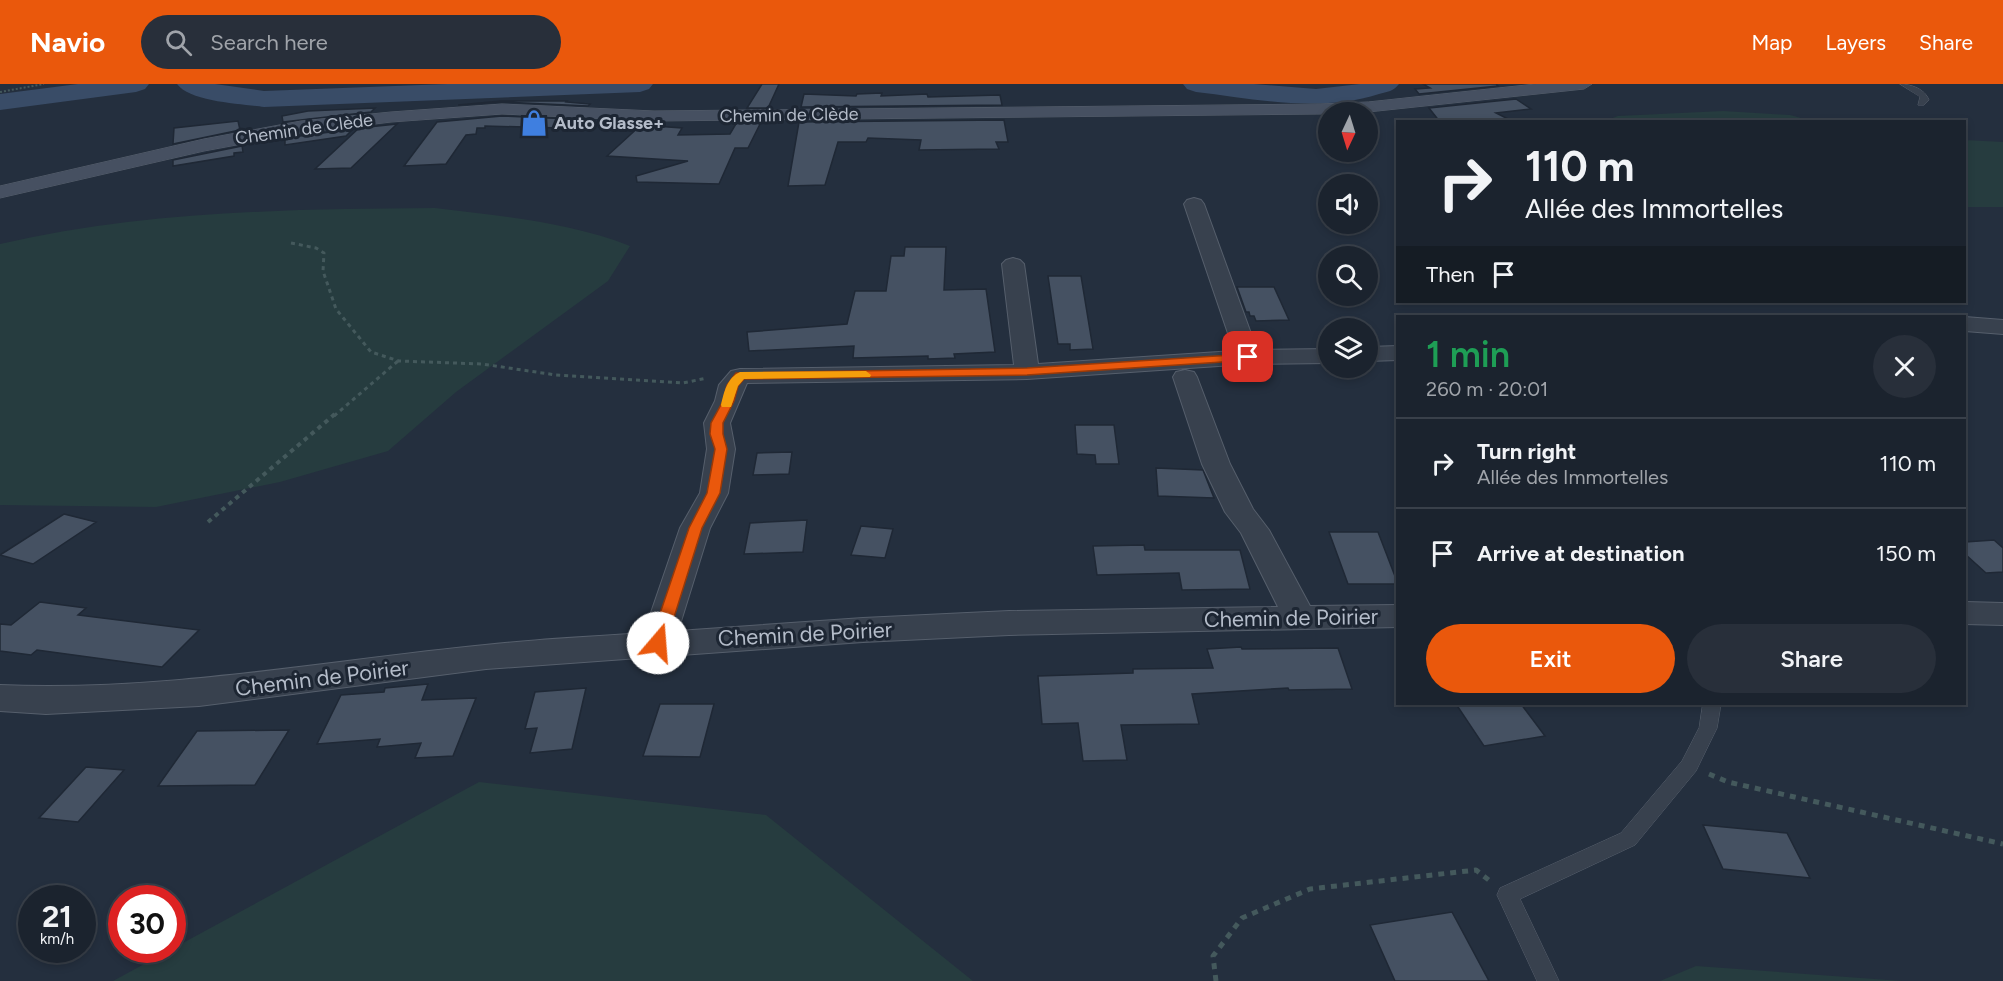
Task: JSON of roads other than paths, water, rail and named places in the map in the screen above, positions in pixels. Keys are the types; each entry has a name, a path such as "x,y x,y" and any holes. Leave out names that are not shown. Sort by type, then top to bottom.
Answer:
{"main road":[{"name":"Chemin de Clède","path":"0,192 204,145 302,127 391,117 502,110 654,117 1320,109 1368,107 1584,84"}],"street":[{"path":"1194,204 1248,357"},
{"path":"1013,264 1027,372"},
{"path":"1966,324 2003,327"},
{"path":"1378,354 1396,353"},
{"path":"658,643 696,528 714,493 721,449 717,423 728,401 732,385 740,376 1027,372 1248,357 1318,356"},
{"path":"1185,377 1216,464 1240,512 1254,530 1300,618"},
{"path":"1966,613 2003,614"},
{"name":"Chemin de Poirier","path":"0,698 46,700 199,693 486,657 658,643 1009,623 1396,616"}],"lane":[{"path":"1904,84 1924,96 1925,100 1921,103"},
{"path":"1548,981 1507,895 1628,839 1689,766 1708,728 1712,705"}],"waterway":[{"path":"0,102 136,84"},
{"path":"190,84 220,94 264,99 640,84"},
{"path":"1196,84 1292,96 1340,95 1386,84"}],"place":[{"name":"Auto Glasse+","path":"534,123"}]}
